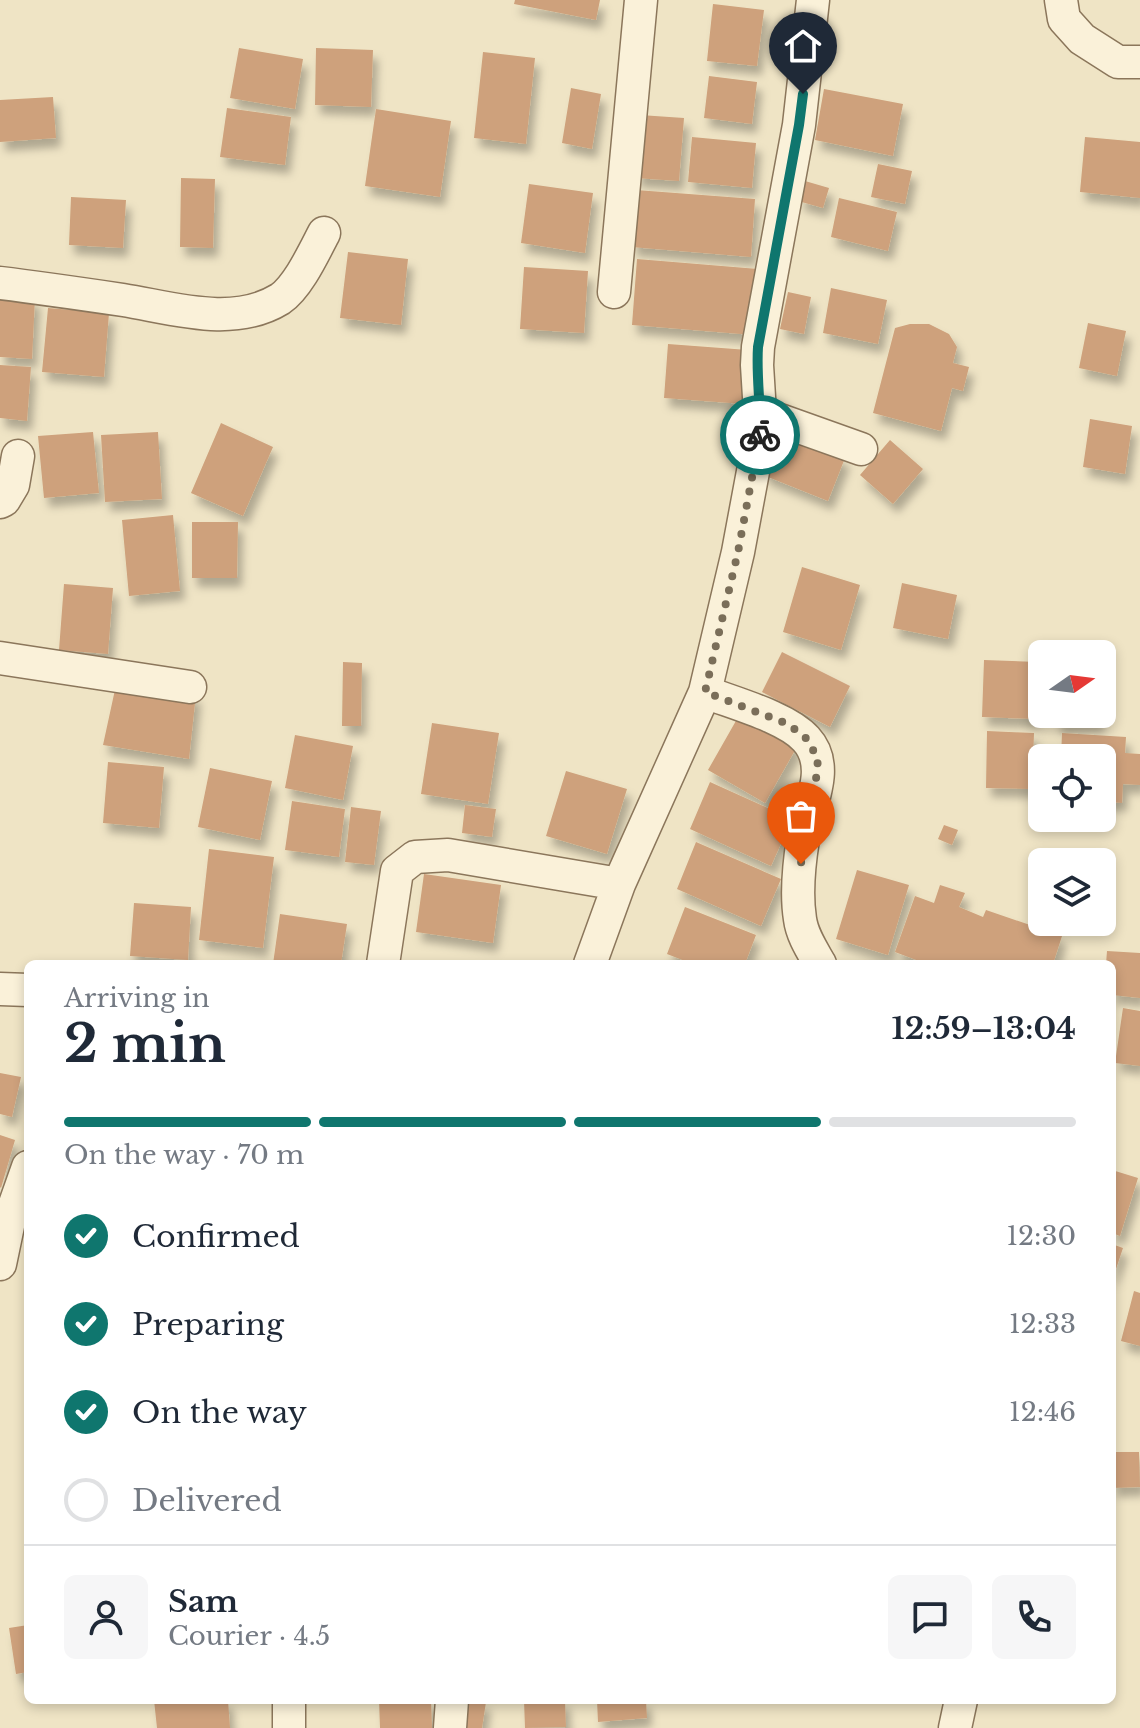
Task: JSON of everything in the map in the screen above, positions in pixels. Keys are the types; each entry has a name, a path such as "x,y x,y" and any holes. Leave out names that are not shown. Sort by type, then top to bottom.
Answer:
{"street":[{"path":"614,292 641,0"},
{"path":"591,960 619,884 705,692 738,552 760,434 758,347 799,125 813,0"},
{"path":"1061,0 1064,19 1082,39 1118,62 1140,62"},
{"path":"0,283 196,313 229,314 257,310 283,297 307,267 324,233"},
{"path":"760,413 861,449"},
{"path":"0,502 13,485 18,456"},
{"path":"0,658 190,687"},
{"path":"705,692 788,724 807,739 818,759 814,799 803,837 799,892 800,922 818,960"},
{"path":"384,960 397,871 415,857 448,855 619,884"},
{"path":"0,989 24,990"},
{"path":"0,1264 5,1220 24,1176"},
{"path":"289,1704 289,1728"},
{"path":"450,1728 452,1704"},
{"path":"955,1728 960,1704"}],"building":[{"path":"515,0 600,0 596,20 514,4"},
{"path":"713,4 764,10 757,66 707,61"},
{"path":"239,48 303,59 295,109 230,98"},
{"path":"316,48 373,50 371,107 315,105"},
{"path":"483,52 535,58 526,144 474,138"},
{"path":"709,76 757,82 752,124 704,118"},
{"path":"571,88 601,94 592,149 562,143"},
{"path":"824,89 903,104 893,156 815,140"},
{"path":"53,97 56,138 0,142 0,100"},
{"path":"227,108 291,117 285,165 220,157"},
{"path":"376,109 451,121 440,197 365,186"},
{"path":"640,115 684,118 679,181 635,178"},
{"path":"692,137 756,143 752,188 688,182"},
{"path":"1085,137 1140,142 1140,198 1080,192"},
{"path":"878,164 912,171 905,204 871,197"},
{"path":"181,178 215,179 213,248 180,247"},
{"path":"805,181 829,188 823,208 798,201"},
{"path":"529,184 593,193 585,253 521,243"},
{"path":"636,190 755,199 751,257 631,247"},
{"path":"71,197 126,200 123,248 69,245"},
{"path":"839,198 897,212 888,251 831,237"},
{"path":"348,252 408,259 401,325 340,318"},
{"path":"637,259 758,269 753,335 632,325"},
{"path":"524,267 588,271 584,333 520,329"},
{"path":"831,288 887,300 878,344 823,333"},
{"path":"788,292 811,297 804,334 780,329"},
{"path":"0,296 35,298 32,359 0,357"},
{"path":"48,308 109,313 104,377 42,372"},
{"path":"1088,323 1126,331 1117,376 1079,368"},
{"path":"929,324 949,334 957,347 953,363 969,367 963,391 952,388 941,431 873,413 895,328"},
{"path":"668,344 748,350 744,404 664,398"},
{"path":"0,365 31,367 27,421 0,418"},
{"path":"1090,419 1132,426 1125,474 1083,467"},
{"path":"221,423 273,447 243,516 191,493"},
{"path":"93,432 99,493 44,498 38,436"},
{"path":"158,432 162,499 105,502 101,435"},
{"path":"781,432 845,458 828,501 763,475"},
{"path":"890,440 923,469 893,504 860,475"},
{"path":"173,515 180,591 129,596 122,520"},
{"path":"192,522 238,522 237,578 192,578"},
{"path":"802,567 860,585 841,650 783,632"},
{"path":"902,583 957,595 948,639 893,628"},
{"path":"64,584 113,588 108,654 59,650"},
{"path":"782,652 850,686 830,727 762,692"},
{"path":"984,660 1028,662 1028,719 982,717"},
{"path":"343,662 362,663 361,726 342,726"},
{"path":"116,685 196,694 189,759 103,745"},
{"path":"741,712 798,745 765,803 708,770"},
{"path":"432,723 499,733 488,804 421,794"},
{"path":"987,731 1034,733 1034,744 1028,744 1028,789 986,788"},
{"path":"1062,733 1126,737 1125,753 1140,754 1140,785 1123,784 1122,803 1116,802 1116,744 1062,744"},
{"path":"295,735 353,746 343,800 285,788"},
{"path":"108,762 164,767 159,828 103,823"},
{"path":"210,768 272,781 260,840 198,827"},
{"path":"566,771 627,789 607,854 546,836"},
{"path":"710,782 792,819 771,866 690,829"},
{"path":"292,801 345,809 339,857 285,850"},
{"path":"465,805 496,809 492,837 462,833"},
{"path":"351,807 381,811 374,865 345,862"},
{"path":"944,825 958,830 952,845 938,839"},
{"path":"696,842 781,879 761,926 677,889"},
{"path":"209,849 274,857 263,948 199,940"},
{"path":"857,870 909,885 888,955 836,939"},
{"path":"424,874 501,885 493,943 416,932"},
{"path":"940,885 965,893 959,907 983,917 986,910 1028,924 1028,936 1062,936 1054,960 916,960 895,952 915,896 934,903"},
{"path":"134,903 191,907 188,960 130,956"},
{"path":"685,907 756,935 747,960 683,960 667,954"},
{"path":"280,914 347,924 342,960 274,960"},
{"path":"1107,951 1140,953 1140,998 1116,995 1116,960 1106,960"},
{"path":"1123,1008 1140,1011 1140,1066 1116,1063"},
{"path":"0,1073 21,1077 12,1117 0,1114"},
{"path":"0,1135 15,1140 1,1188 0,1187"},
{"path":"1116,1171 1138,1178 1120,1236 1116,1234"},
{"path":"1116,1245 1123,1248 1116,1269"},
{"path":"1134,1291 1140,1293 1140,1346 1121,1341"},
{"path":"1116,1452 1139,1452 1140,1487 1116,1488"},
{"path":"24,1626 24,1673 16,1674 9,1628"},
{"path":"154,1704 228,1704 230,1728 157,1728"},
{"path":"379,1704 431,1704 432,1728 380,1728"},
{"path":"465,1704 486,1704 482,1728 452,1728"},
{"path":"524,1704 565,1704 566,1727 525,1728"},
{"path":"597,1704 646,1704 647,1718 598,1722"}],"way so far":[{"path":"760,435 738,552 705,692 788,724 807,739 818,759 814,799 803,837 801,864"}],"route":[{"path":"760,435 758,347 803,94"}]}
